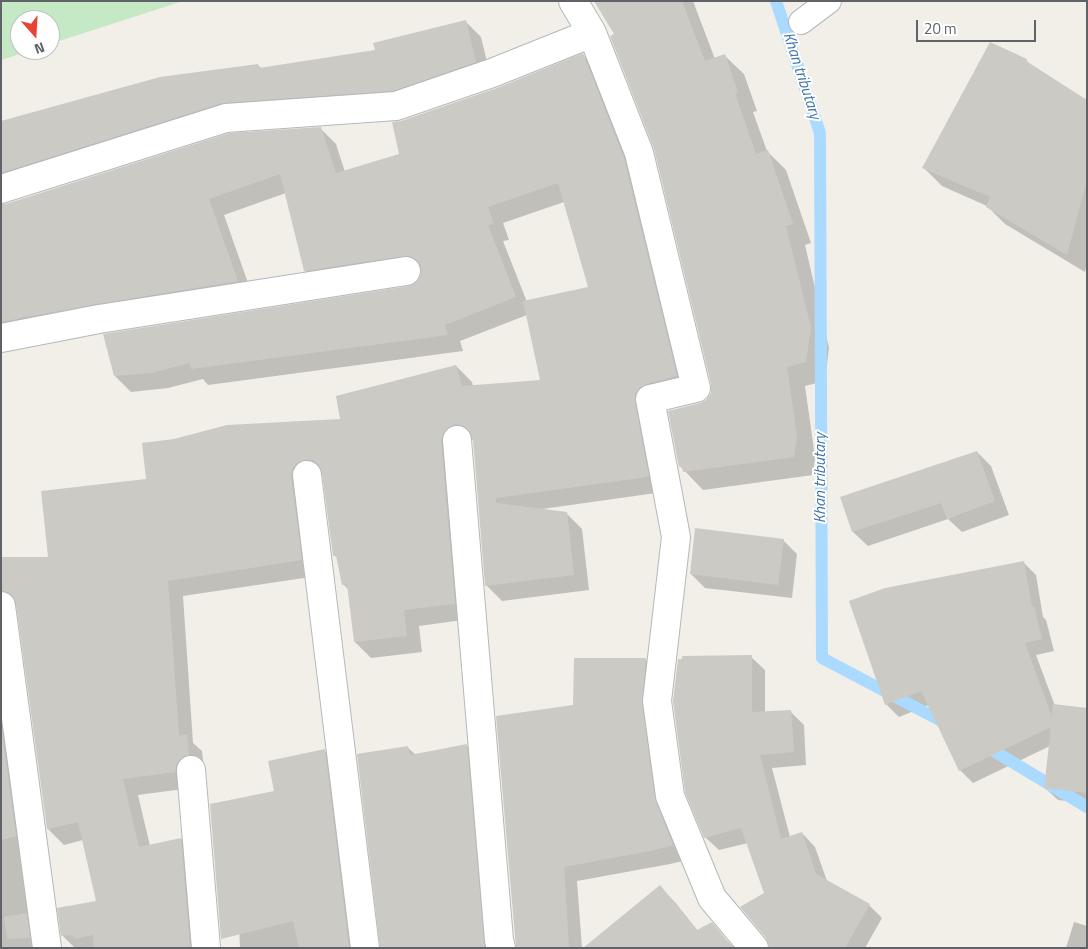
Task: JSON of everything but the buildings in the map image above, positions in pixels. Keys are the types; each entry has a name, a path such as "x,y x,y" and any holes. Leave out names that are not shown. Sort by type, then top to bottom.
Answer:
{"street":[{"path":"573,1 592,33 639,153 696,388 650,399 676,537 657,700 670,796 712,898 754,948"},
{"path":"1,190 226,118 396,106 492,73 592,33"},
{"path":"1,338 99,319 406,271"},
{"path":"457,440 497,921 501,948"},
{"path":"307,475 365,948"},
{"path":"1,606 47,948"},
{"path":"191,770 206,948"}],"lane":[{"path":"801,22 829,1"}],"green space":[{"path":"1,1 183,1 60,41 60,10 10,10 10,57 1,60"}],"waterway":[{"name":"Khan tributary","path":"776,1 820,133 822,658 947,724"},
{"name":"Khan tributary","path":"984,745 1087,807"}]}
